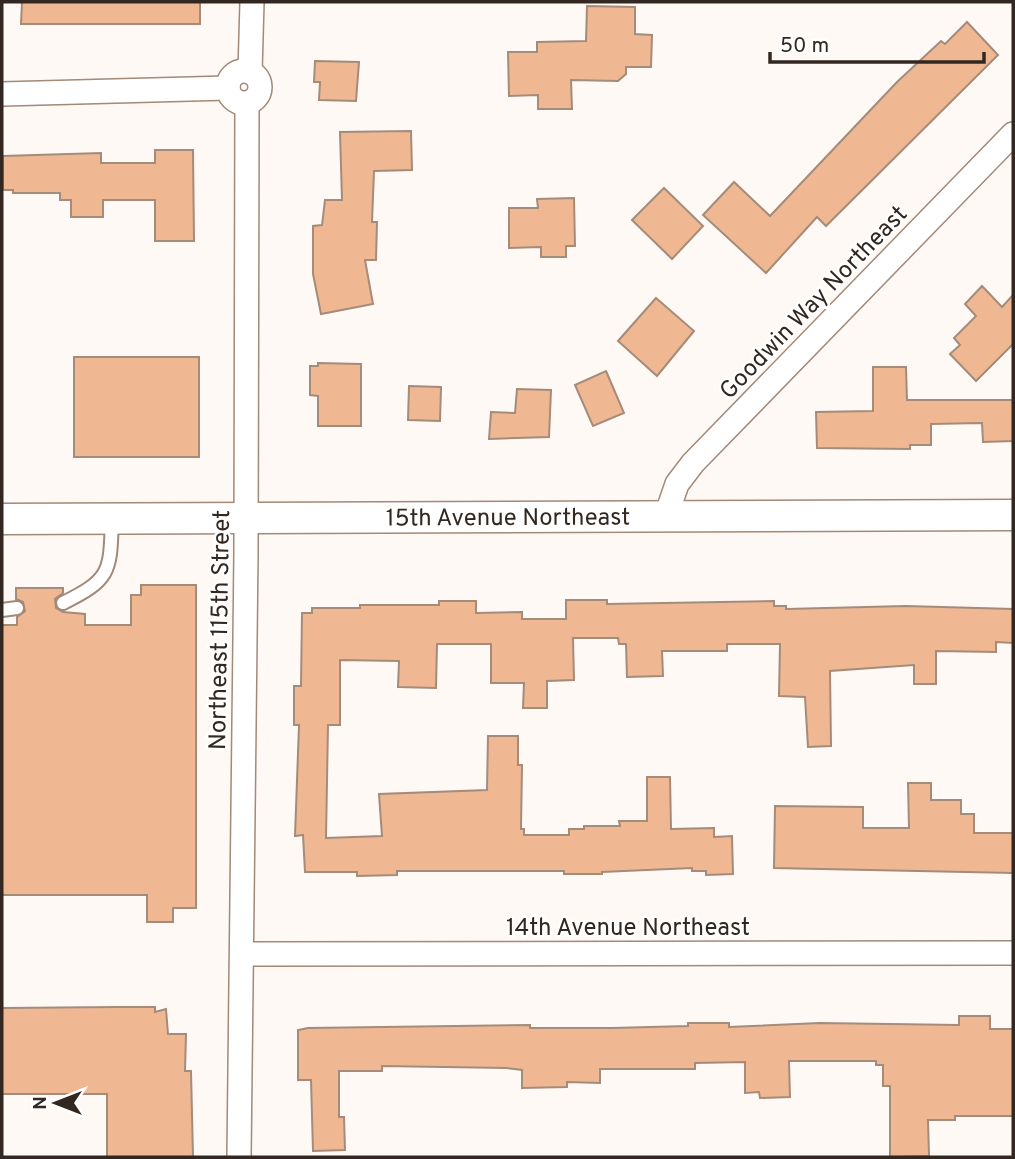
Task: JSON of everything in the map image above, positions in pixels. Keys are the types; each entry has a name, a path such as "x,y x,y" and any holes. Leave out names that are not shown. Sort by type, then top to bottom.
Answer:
{"street":[{"path":"250,72 252,2"},
{"path":"250,72 258,79 260,89 256,98 247,103 232,98 228,88 235,74 250,72"},
{"path":"2,93 228,88"},
{"name":"Northeast 115th Street","path":"239,1157 246,517 247,103"},
{"name":"Goodwin Way Northeast","path":"666,516 677,484 693,463 1013,134"},
{"name":"15th Avenue Northeast","path":"2,519 1013,515"},
{"name":"14th Avenue Northeast","path":"242,954 1013,953"}],"lane":[{"path":"63,603 93,588 106,575 113,517"},
{"path":"2,610 16,608"}],"building":[{"path":"22,2 200,2 200,24 21,24"},
{"path":"587,6 635,7 635,34 652,35 651,67 626,67 626,74 618,81 571,80 572,109 538,109 538,95 509,96 508,52 537,52 537,42 586,41"},
{"path":"967,22 998,55 826,226 817,217 766,273 703,215 734,182 770,216 897,82 941,41 945,44"},
{"path":"315,61 359,62 356,101 319,100 320,82 314,82"},
{"path":"411,131 412,170 374,171 372,222 377,222 376,260 365,260 373,304 321,314 313,274 313,226 322,225 325,200 342,200 340,132"},
{"path":"155,150 193,150 194,241 155,241 155,200 103,200 103,217 71,217 71,200 60,200 60,193 13,193 13,190 3,190 3,156 101,153 101,163 155,163"},
{"path":"664,188 703,226 672,259 632,220"},
{"path":"574,198 575,246 566,246 566,257 541,257 541,247 509,248 509,208 538,208 537,199"},
{"path":"982,286 1002,307 1013,295 1013,344 976,381 950,354 960,345 954,338 976,316 965,304"},
{"path":"656,298 694,331 657,376 618,341"},
{"path":"74,357 199,357 199,457 74,457"},
{"path":"318,363 361,364 361,426 318,426 318,396 310,395 310,366 318,366"},
{"path":"873,367 906,367 907,400 1013,400 1013,441 983,442 982,423 931,424 931,445 910,445 910,449 817,448 816,412 873,411"},
{"path":"606,371 624,413 593,426 575,385"},
{"path":"409,386 441,387 440,421 408,420"},
{"path":"517,389 551,390 549,437 489,439 491,412 515,413"},
{"path":"141,585 196,585 196,908 173,908 173,922 147,922 147,895 2,895 2,625 17,625 17,617 25,611 23,602 16,599 16,588 63,588 63,593 55,599 56,608 63,612 85,614 85,625 131,625 131,595 141,595"},
{"path":"566,600 607,600 607,604 774,601 774,606 786,606 786,609 906,606 1013,609 1013,643 996,642 996,652 936,651 936,684 914,684 914,665 830,671 831,746 808,747 805,697 779,696 780,644 727,644 727,651 662,651 663,676 627,677 626,644 619,644 618,638 573,638 574,680 547,681 547,708 523,708 524,683 491,683 491,644 437,644 436,688 398,687 399,661 340,660 340,725 328,725 326,838 382,836 379,794 487,790 488,736 518,736 518,765 522,765 521,829 524,829 524,835 569,835 569,829 584,829 584,826 620,826 619,821 647,821 647,777 670,777 671,829 714,828 714,837 732,836 733,874 706,875 706,871 692,871 692,868 602,874 564,874 564,871 397,871 397,875 357,876 357,872 305,872 303,835 295,836 299,725 294,725 294,686 301,686 302,613 312,613 312,608 439,605 439,601 476,601 476,613 522,612 522,619 566,619"},
{"path":"908,783 931,783 931,800 961,800 961,814 974,814 974,833 1013,833 1013,873 774,868 775,806 863,807 863,828 909,828"},
{"path":"155,1007 155,1012 166,1009 168,1034 186,1034 185,1071 191,1071 193,1157 107,1157 107,1094 2,1094 2,1008"},
{"path":"959,1016 990,1016 990,1029 1013,1029 1013,1116 955,1116 955,1120 928,1120 929,1156 890,1157 890,1086 883,1086 883,1065 876,1065 876,1061 789,1061 790,1097 760,1098 759,1092 745,1093 745,1062 695,1063 695,1069 600,1069 600,1083 567,1082 567,1087 522,1088 522,1070 506,1068 382,1066 382,1071 339,1071 339,1117 344,1117 345,1150 313,1151 311,1080 298,1080 298,1030 308,1028 530,1025 530,1028 612,1028 688,1026 688,1023 729,1023 729,1027 820,1023 959,1025"}]}
